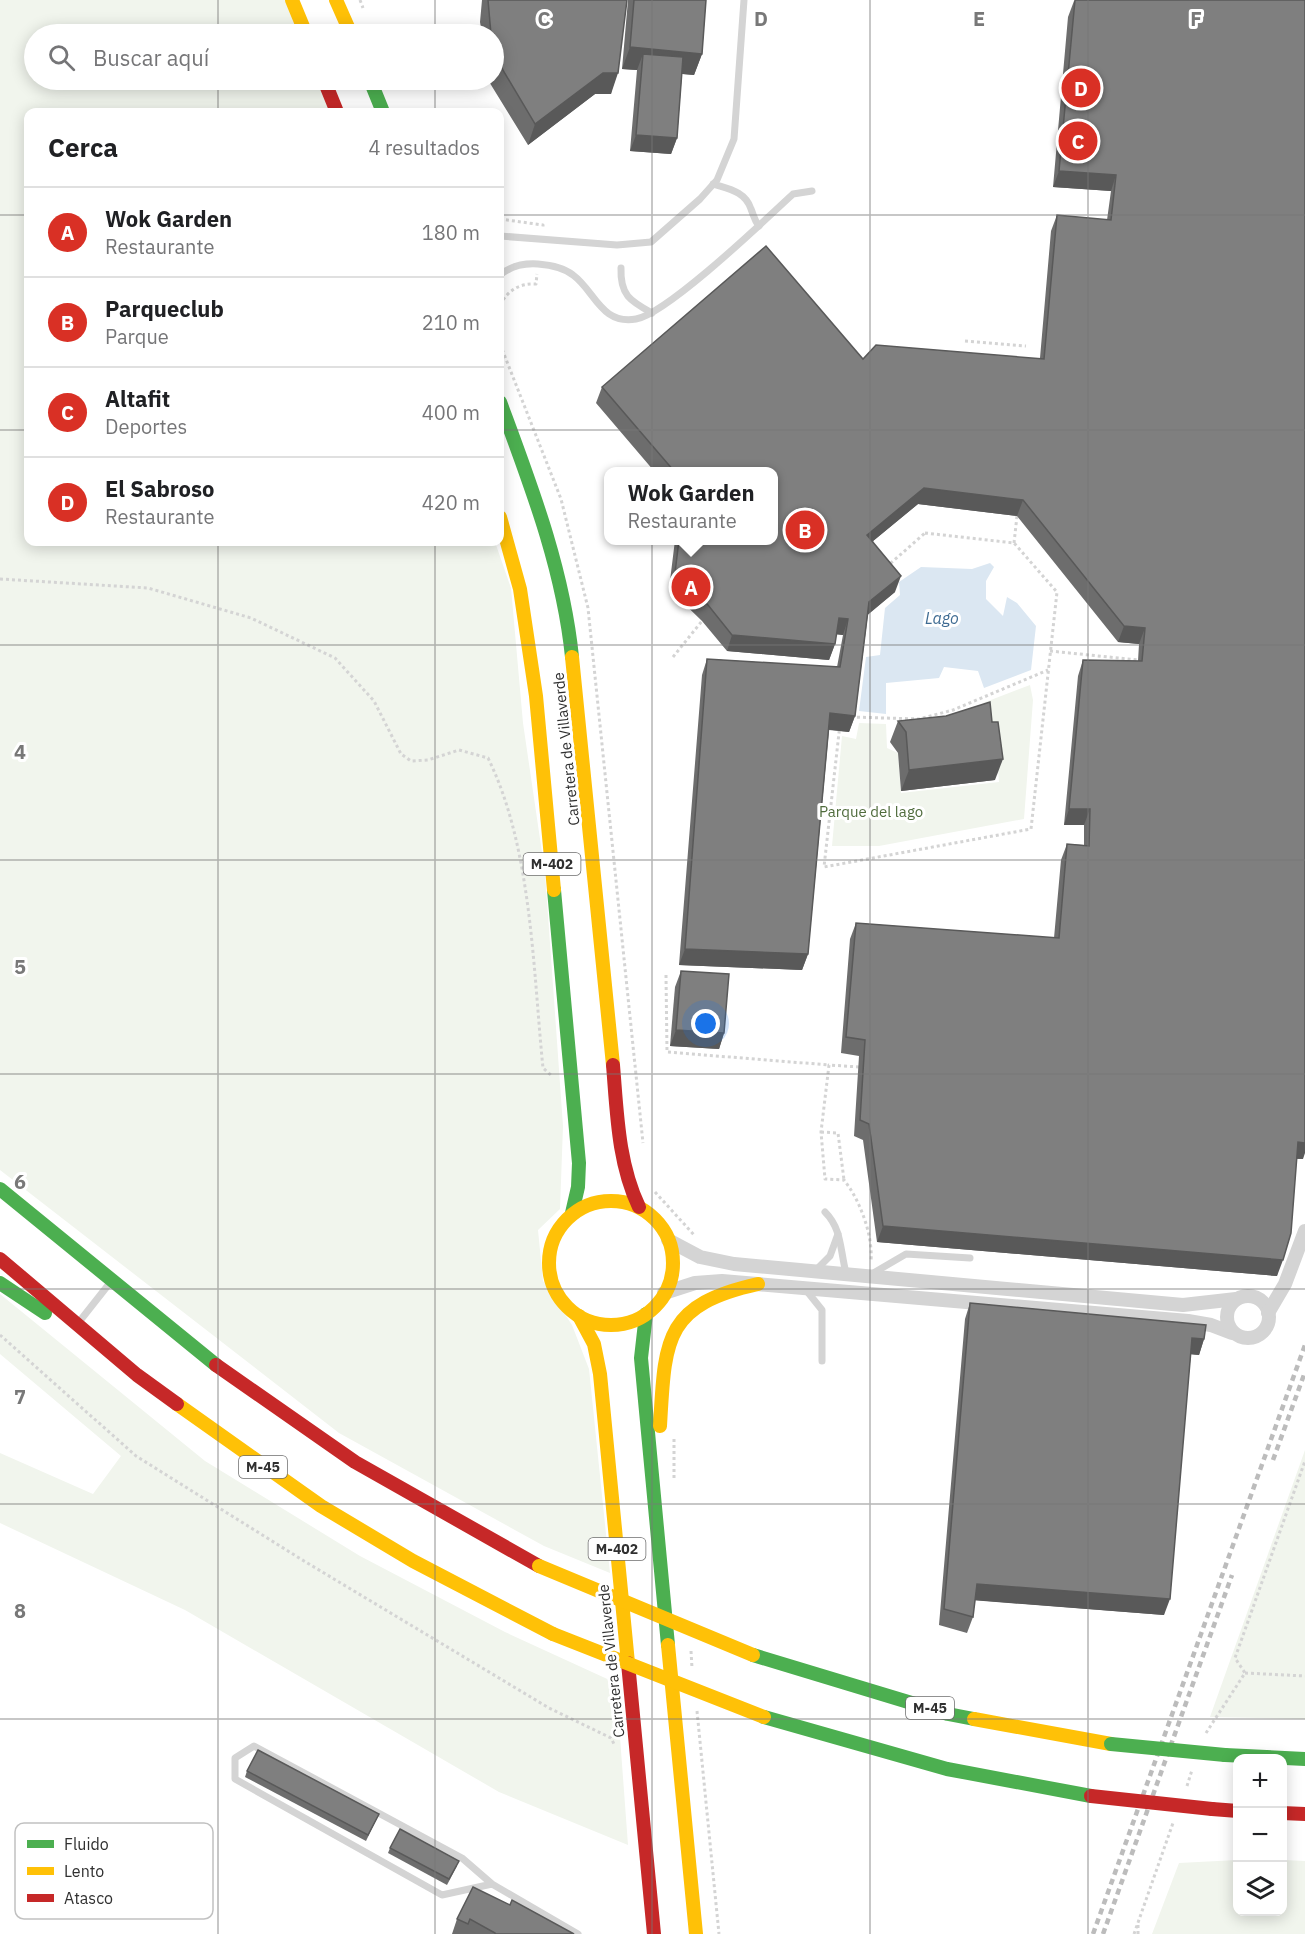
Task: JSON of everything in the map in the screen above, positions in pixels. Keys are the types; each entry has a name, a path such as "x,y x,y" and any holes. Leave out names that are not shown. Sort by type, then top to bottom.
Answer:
{"highway":[{"path":"292,0 302,24"},
{"path":"336,0 347,24"},
{"path":"328,90 335,108"},
{"path":"374,90 381,108"},
{"name":"Carretera de Villaverde","path":"504,413 543,517 568,617 620,1139 628,1184 639,1207"},
{"name":"Carretera de Villaverde","path":"504,531 520,589 531,656 579,1170 572,1213"},
{"name":"M-45","path":"0,1189 182,1338 294,1422 426,1506 538,1566 753,1655 948,1714 1111,1744 1305,1760"},
{"path":"572,1213 608,1201 639,1207"},
{"name":"M-402","path":"639,1207 659,1224 668,1240"},
{"name":"M-402","path":"572,1213 555,1235 548,1256 558,1296 579,1316"},
{"path":"579,1316 608,1325 624,1323 646,1314 664,1293 672,1272 668,1240"},
{"name":"M-45","path":"0,1259 137,1375 321,1506 413,1561 553,1634 764,1717 947,1769 1091,1796 1233,1811"},
{"path":"0,1283 137,1375"},
{"path":"653,1497 663,1367 672,1334 683,1319 708,1299 735,1288 758,1284"},
{"name":"M-402","path":"646,1314 641,1358 696,1934"},
{"name":"Carretera de Villaverde","path":"579,1316 594,1344 600,1374 654,1934"},
{"path":"1287,1813 1305,1814"}],"street":[{"path":"664,1293 704,1282 758,1284 1188,1321 1211,1325 1246,1339 1257,1336 1268,1325 1269,1313 1286,1284 1303,1236 1305,1218"},
{"path":"668,1240 693,1254 716,1261 870,1275 882,1279 1183,1305 1236,1299 1243,1296 1257,1298 1269,1313"},
{"path":"1232,1332 1226,1316 1236,1299"}],"lane":[{"path":"504,236 617,245 651,242 713,184 734,139 744,0"},
{"path":"713,184 741,194 750,206 759,226"},
{"path":"504,273 517,266 555,266 578,279 598,306 610,315 626,320 642,318 652,313 759,226 793,194 812,191"},
{"path":"621,268 620,285 631,301 652,313"},
{"path":"825,1212 834,1221 839,1232 846,1273"},
{"path":"815,1271 830,1256 839,1232"},
{"path":"870,1275 906,1254 970,1258"},
{"path":"77,1324 112,1280"},
{"path":"804,1288 822,1310 822,1361"},
{"path":"492,1884 442,1894 235,1779 235,1758 254,1746 462,1858 492,1884 578,1934"}],"path":[{"path":"504,220 543,225"},
{"path":"504,300 513,289 524,284 536,284"},
{"path":"965,341 1026,346"},
{"path":"1014,543 1017,516"},
{"path":"925,534 1014,543 1057,592 1050,651 1031,829 824,867 840,715 858,592 925,534"},
{"path":"0,579 148,588 251,618 334,658 374,701 401,754 411,761 428,760 459,750 488,758 500,782 521,858 543,1068 573,1094"},
{"path":"673,657 702,621"},
{"path":"1050,651 1138,660"},
{"path":"840,715 872,719 919,719 953,710 1047,670"},
{"path":"666,975 667,1052 859,1067"},
{"path":"829,1065 821,1132 825,1179 844,1180"},
{"path":"821,1132 838,1133 844,1180 856,1195 872,1252 870,1275"},
{"path":"0,1335 136,1456 304,1561 549,1708 611,1738 616,1749"},
{"path":"674,1436 675,1486"},
{"path":"1245,1673 1235,1658 1305,1461"},
{"path":"690,1643 693,1677"},
{"path":"1245,1673 1305,1676"},
{"path":"1202,1744 1206,1733 1245,1673"},
{"path":"696,1700 718,1934"},
{"path":"1186,1788 1194,1766"},
{"path":"1136,1934 1174,1821"}],"green space":[{"path":"0,0 285,0 296,24 24,24 24,90 323,90 330,108 24,108 24,546 496,546 511,588 523,723 545,873 563,1126 560,1209 538,1230 543,1281 572,1325 589,1369 610,1573 544,1546 339,1433 0,1170"},
{"name":"Parque del lago","path":"1030,685 1033,700 1024,819 879,846 832,846 842,736 856,739 859,723 886,724 887,748 898,753 901,793 999,782 996,744 983,703"},
{"path":"0,1294 205,1461 360,1556 505,1632 616,1683 628,1845 499,1792 185,1610 0,1523 0,1453 93,1494 121,1456 0,1354"},
{"path":"1305,1450 1305,1719 1210,1717"},
{"path":"1233,1860 1233,1916 1287,1916 1287,1860 1305,1861 1305,1934 1152,1934 1179,1863"}],"water":[{"name":"Lago","path":"990,563 994,567 986,581 986,599 1003,616 1007,597 1017,603 1036,626 1031,670 984,688 978,671 944,667 939,678 886,683 886,714 859,711 866,657 880,655 885,608 900,595 899,582 921,567 972,569"}],"building":[{"path":"488,0 627,0 618,73 603,73 535,124 504,72 504,24 490,24"},
{"path":"634,0 706,0 702,54 630,47"},
{"path":"1075,0 1305,0 1305,1143 1298,1142 1291,1233 1283,1260 883,1226 869,1124 860,1120 865,1040 846,1037 856,923 1059,938 1067,844 1089,846 1090,809 1069,809 1083,660 1142,661 1145,628 1124,626 1023,500 924,488 867,535 901,576 869,602 855,716 830,713 808,954 685,949 707,659 840,667 848,619 839,618 835,644 732,635 708,605 675,573 678,545 778,545 778,467 671,467 602,387 766,246 863,359 876,345 1044,359 1057,215 1111,220 1116,175 1059,171"},
{"path":"643,54 683,57 677,138 636,135"},
{"path":"990,702 992,722 998,722 1003,759 909,770 906,732 898,721 946,716"},
{"path":"681,971 729,974 724,1033 676,1030"},
{"path":"970,1303 1206,1325 1204,1339 1192,1338 1170,1599 977,1584 973,1617 944,1609"},
{"path":"258,1750 379,1814 368,1835 247,1771"},
{"path":"400,1829 459,1861 449,1879 390,1848"},
{"path":"473,1887 510,1905 512,1900 574,1934 495,1934 470,1919 468,1924 457,1919"}],"railway":[{"path":"1093,1934 1305,1345"},
{"path":"1273,1460 1305,1372"},
{"path":"1103,1934 1232,1575"}],"traffic: fast":[{"path":"374,90 381,108"},
{"path":"504,413 534,496 553,559 568,624 572,657"},
{"path":"554,890 579,1163 578,1187 572,1213"},
{"path":"0,1189 216,1365"},
{"path":"0,1283 45,1313"},
{"path":"646,1314 641,1358 668,1645"},
{"path":"753,1655 948,1714 974,1719"},
{"path":"764,1717 947,1769 1091,1796"},
{"path":"1111,1744 1225,1755"},
{"path":"1225,1755 1305,1759"}],"traffic: slow":[{"path":"292,0 302,24"},
{"path":"336,0 347,24"},
{"path":"504,531 520,589 536,696 554,890"},
{"path":"572,657 613,1065"},
{"path":"611,1201 635,1206 655,1219 668,1239 673,1263 668,1287 655,1307 635,1320 611,1325 587,1320 567,1307 554,1287 549,1263 554,1239 567,1219 587,1206 611,1201"},
{"path":"660,1426 664,1370 668,1348 676,1330 687,1315 704,1303 758,1284"},
{"path":"579,1316 594,1344 600,1374 628,1663"},
{"path":"177,1404 321,1506 413,1561 553,1634"},
{"path":"539,1566 753,1655"},
{"path":"553,1634 764,1717"},
{"path":"668,1645 696,1934"},
{"path":"974,1719 1111,1744"}],"traffic: jam":[{"path":"328,90 335,108"},
{"path":"613,1065 617,1119 623,1155 639,1207"},
{"path":"0,1259 137,1375 177,1404"},
{"path":"216,1365 355,1462 539,1566"},
{"path":"628,1663 654,1934"},
{"path":"1091,1796 1212,1809"},
{"path":"1212,1809 1233,1811"},
{"path":"1287,1813 1305,1814"}],"place":[{"name":"El Sabroso","path":"1081,88"},
{"name":"Altafit","path":"1078,141"},
{"name":"Parqueclub","path":"805,530"},
{"name":"Wok Garden","path":"691,587"}]}
